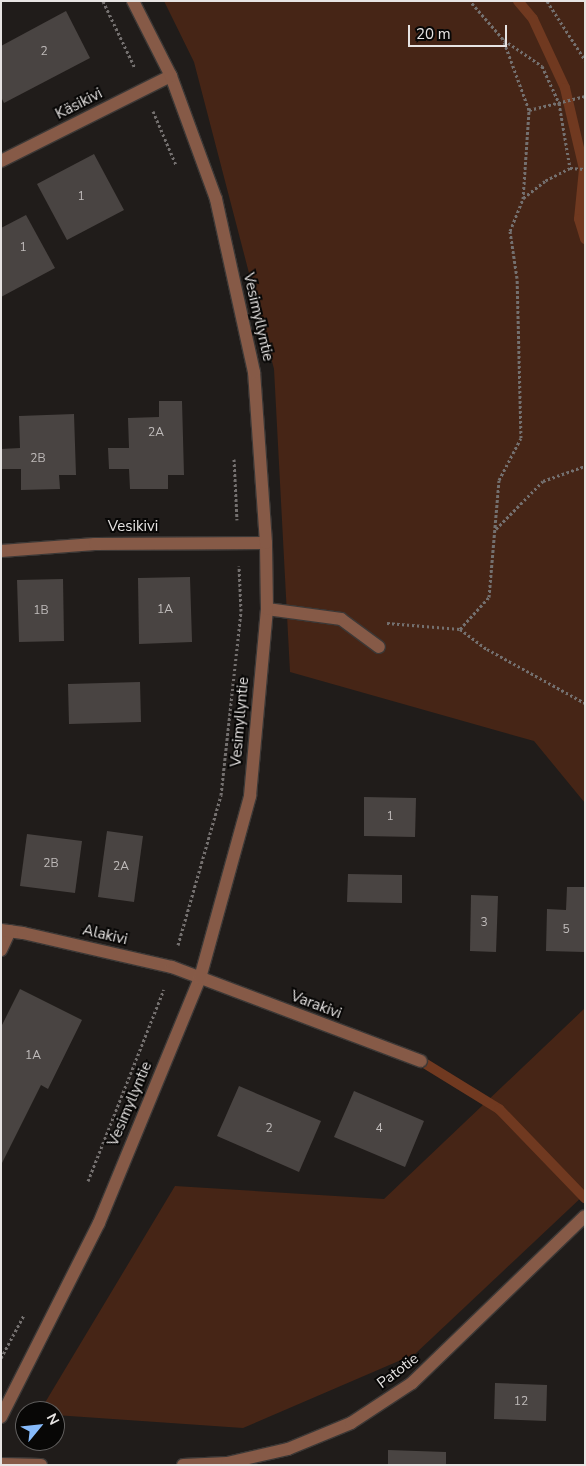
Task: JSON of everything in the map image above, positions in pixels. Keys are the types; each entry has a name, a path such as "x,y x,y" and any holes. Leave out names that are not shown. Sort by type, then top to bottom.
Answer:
{"street":[{"name":"Vesimyllyntie","path":"1,1417 98,1223 200,978 250,796 267,610 266,543 254,372 216,200 171,76 133,1"},
{"name":"Käsikivi","path":"1,161 171,76"},
{"name":"Vesikivi","path":"1,551 95,544 266,543"},
{"path":"267,610 341,619 379,647"},
{"name":"Alakivi","path":"6,931 172,967 200,978"},
{"path":"1,950 6,931"},
{"name":"Varakivi","path":"200,978 421,1061"},
{"name":"Patotie","path":"183,1465 227,1463 288,1449 351,1423 412,1383 585,1216"},
{"path":"1,1464 41,1465"}],"path":[{"path":"103,1 144,89 179,171"},
{"path":"470,1 503,39 542,66 559,103 570,168"},
{"path":"547,1 585,60"},
{"path":"460,629 489,597 499,480 521,438 517,278 510,231 523,198 529,110 503,39"},
{"path":"529,110 583,96"},
{"path":"523,198 544,181 570,168 585,169"},
{"path":"86,1187 172,967 221,795 241,611 234,453"},
{"path":"495,530 543,481 585,466"},
{"path":"381,622 460,629 487,648 585,703"},
{"path":"1,1358 27,1308"}],"shaded area":[{"path":"164,1 585,1 585,803 534,741 290,672 274,369 194,62"},
{"path":"585,1008 585,1194 415,1354 243,1428 65,1416 65,1401 46,1401 175,1186 384,1199"}],"building":[{"path":"66,11 90,58 4,103 1,97 1,46"},
{"path":"94,154 124,210 67,240 37,184"},
{"path":"26,215 55,268 1,297 1,228"},
{"path":"159,401 182,401 184,475 168,475 168,489 130,489 129,469 109,469 108,448 129,448 128,418 159,417"},
{"path":"74,414 76,475 59,475 60,489 21,490 21,469 1,469 1,449 20,448 19,416"},
{"path":"190,577 192,642 139,644 138,578"},
{"path":"63,579 64,641 19,642 17,580"},
{"path":"140,682 141,722 69,724 68,684"},
{"path":"364,797 416,798 415,837 364,836"},
{"path":"107,831 143,836 134,902 98,897"},
{"path":"27,834 82,841 75,893 20,886"},
{"path":"348,874 402,875 402,903 347,902"},
{"path":"567,887 585,887 585,952 546,951 547,909 566,910"},
{"path":"471,895 498,896 496,952 470,951"},
{"path":"20,989 82,1020 48,1089 41,1085 1,1165 1,1027"},
{"path":"239,1086 321,1121 299,1172 217,1136"},
{"path":"354,1091 424,1121 405,1167 334,1137"},
{"path":"495,1383 547,1385 546,1421 494,1419"},
{"path":"388,1450 446,1452 446,1465 388,1465"}],"waterway":[{"path":"518,1 533,19 565,88 584,169 579,219 585,239"},
{"path":"421,1061 499,1109 585,1198"}]}
